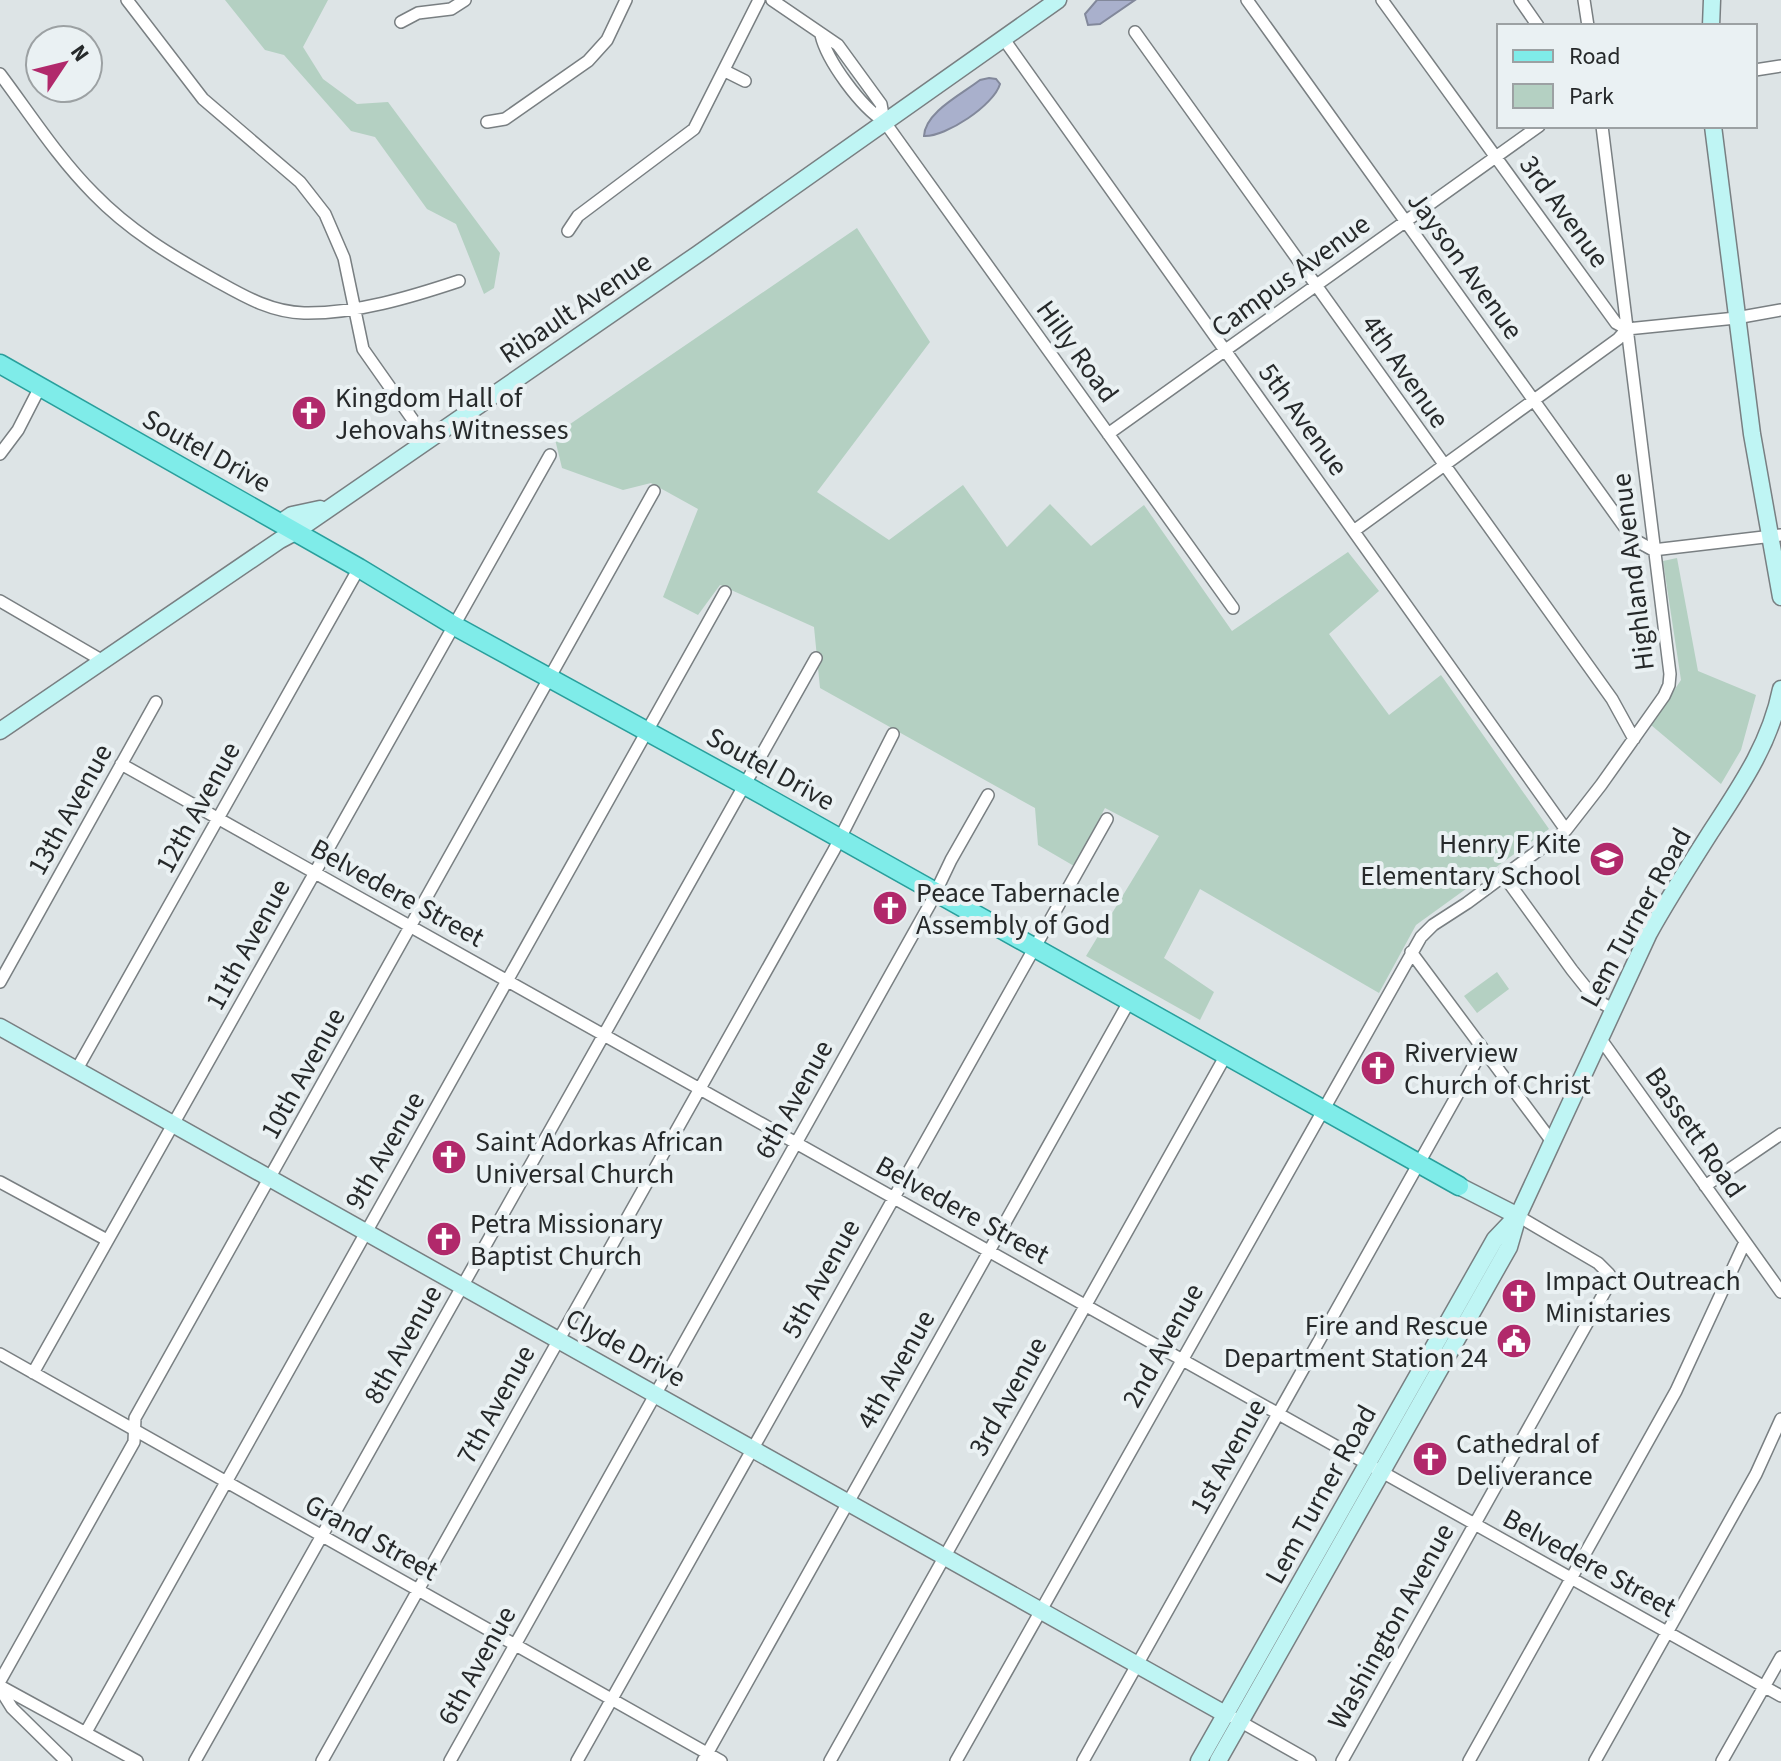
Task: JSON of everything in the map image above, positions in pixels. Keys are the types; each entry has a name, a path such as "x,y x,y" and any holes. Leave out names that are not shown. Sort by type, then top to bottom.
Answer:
{"main road":[{"name":"Soutel Drive","path":"0,364 39,389 359,568 453,625 1459,1186"}],"street":[{"path":"127,0 203,99 311,194 335,233 344,258 363,349 427,440"},
{"path":"401,22 418,13 451,9 465,0"},
{"path":"487,122 505,119 588,61 607,40 626,0"},
{"path":"568,231 578,216 694,129 759,0"},
{"name":"Hilly Road","path":"772,0 838,45 881,104 884,121 1233,608"},
{"name":"Ribault Avenue","path":"0,731 280,540 288,528 329,507 698,254 1058,0"},
{"name":"Jayson Avenue","path":"1247,0 1633,539 1653,550"},
{"name":"3rd Avenue","path":"1382,0 1616,323 1627,329"},
{"path":"1520,0 1537,24"},
{"path":"1584,0 1588,24"},
{"path":"1711,24 1712,0"},
{"name":"4th Avenue","path":"1135,32 1612,699 1634,739"},
{"name":"5th Avenue","path":"1003,38 1566,830"},
{"path":"1757,70 1781,66"},
{"path":"725,71 745,81"},
{"path":"0,74 68,166 117,216 168,254 269,308 303,313 353,308 424,293 459,281"},
{"name":"Campus Avenue","path":"1108,434 1536,128"},
{"name":"Highland Avenue","path":"1411,952 1433,925 1566,830 1634,739 1669,685 1602,128"},
{"path":"1713,128 1752,434 1775,536 1781,597"},
{"path":"1355,530 1618,339 1627,329 1736,318 1781,310"},
{"path":"0,454 18,430 39,389"},
{"name":"11th Avenue","path":"33,1373 550,455"},
{"name":"10th Avenue","path":"0,1685 134,1442 135,1418 654,491"},
{"path":"1653,550 1775,536"},
{"name":"12th Avenue","path":"77,1069 359,568"},
{"name":"9th Avenue","path":"86,1732 725,592"},
{"path":"0,601 103,661"},
{"name":"8th Avenue","path":"195,1761 816,658"},
{"name":"Lem Turner Road","path":"1199,1761 1233,1718 1373,1468 1509,1247 1518,1216 1613,1009 1672,892 1755,762 1779,709 1781,689"},
{"name":"13th Avenue","path":"0,982 156,702"},
{"name":"7th Avenue","path":"322,1761 839,838 893,734"},
{"name":"Belvedere Street","path":"121,764 1781,1696"},
{"name":"6th Avenue","path":"450,1761 988,795"},
{"name":"5th Avenue","path":"577,1761 1107,819"},
{"path":"1504,876 1582,983 1596,1000 1613,1009"},
{"path":"1411,952 1553,1143"},
{"name":"2nd Avenue","path":"956,1761 1411,952"},
{"name":"4th Avenue","path":"705,1757 1130,1000"},
{"name":"Clyde Drive","path":"0,1027 1233,1718"},
{"name":"Bassett Road","path":"1600,1038 1781,1292"},
{"name":"1st Avenue","path":"1083,1761 1483,1049"},
{"name":"3rd Avenue","path":"830,1761 1226,1055"},
{"path":"1705,1186 1781,1134"},
{"path":"0,1182 107,1240"},
{"name":"Soutel Drive","path":"1459,1186 1518,1216"},
{"name":"Washington Avenue","path":"1342,1761 1610,1280 1605,1268 1598,1263 1518,1216"},
{"path":"1469,1761 1676,1391 1745,1242"},
{"name":"Grand Street","path":"0,1354 612,1699 705,1757 721,1761"},
{"path":"1595,1761 1756,1474 1781,1419"},
{"path":"1722,1761 1781,1657"},
{"path":"0,1685 137,1761"},
{"path":"0,1685 12,1708 66,1761"},
{"path":"1233,1718 1310,1761"},
{"name":"Lem Turner Road","path":"1218,1761 1233,1718"}],"green space":[{"path":"225,0 328,0 303,47 323,79 357,104 388,102 500,253 494,288 484,294 456,224 427,209 375,137 351,131 284,55 265,50"},
{"path":"857,228 930,342 817,492 889,540 963,485 1007,547 1050,504 1091,546 1144,505 1232,631 1348,552 1379,591 1329,634 1389,715 1441,675 1549,829 1416,925 1379,993 1200,889 1164,958 1214,992 1200,1020 1086,956 1159,836 1105,808 1074,866 1038,845 1035,808 820,688 814,627 720,585 698,615 663,597 698,509 651,483 623,490 562,468 554,435"},
{"path":"1677,558 1698,671 1756,695 1741,750 1721,784 1651,725 1681,680 1663,561"},
{"path":"1497,972 1509,989 1477,1013 1464,996"}],"water":[{"path":"1097,0 1135,0 1100,24 1088,25 1085,14"},
{"path":"996,79 1000,84 979,110 956,126 924,136 937,111 980,80"}],"place":[{"name":"Kingdom Hall of Jehovahs Witnesses","path":"309,413"},
{"name":"Henry F Kite Elementary School","path":"1607,859"},
{"name":"Peace Tabernacle Assembly of God","path":"890,908"},
{"name":"Riverview Church of Christ","path":"1378,1068"},
{"name":"Saint Adorkas African Universal Church","path":"449,1157"},
{"name":"Petra Missionary Baptist Church","path":"444,1239"},
{"name":"Impact Outreach Ministaries","path":"1519,1296"},
{"name":"Fire and Rescue Department Station 24","path":"1514,1341"},
{"name":"Cathedral of Deliverance","path":"1430,1459"}]}
